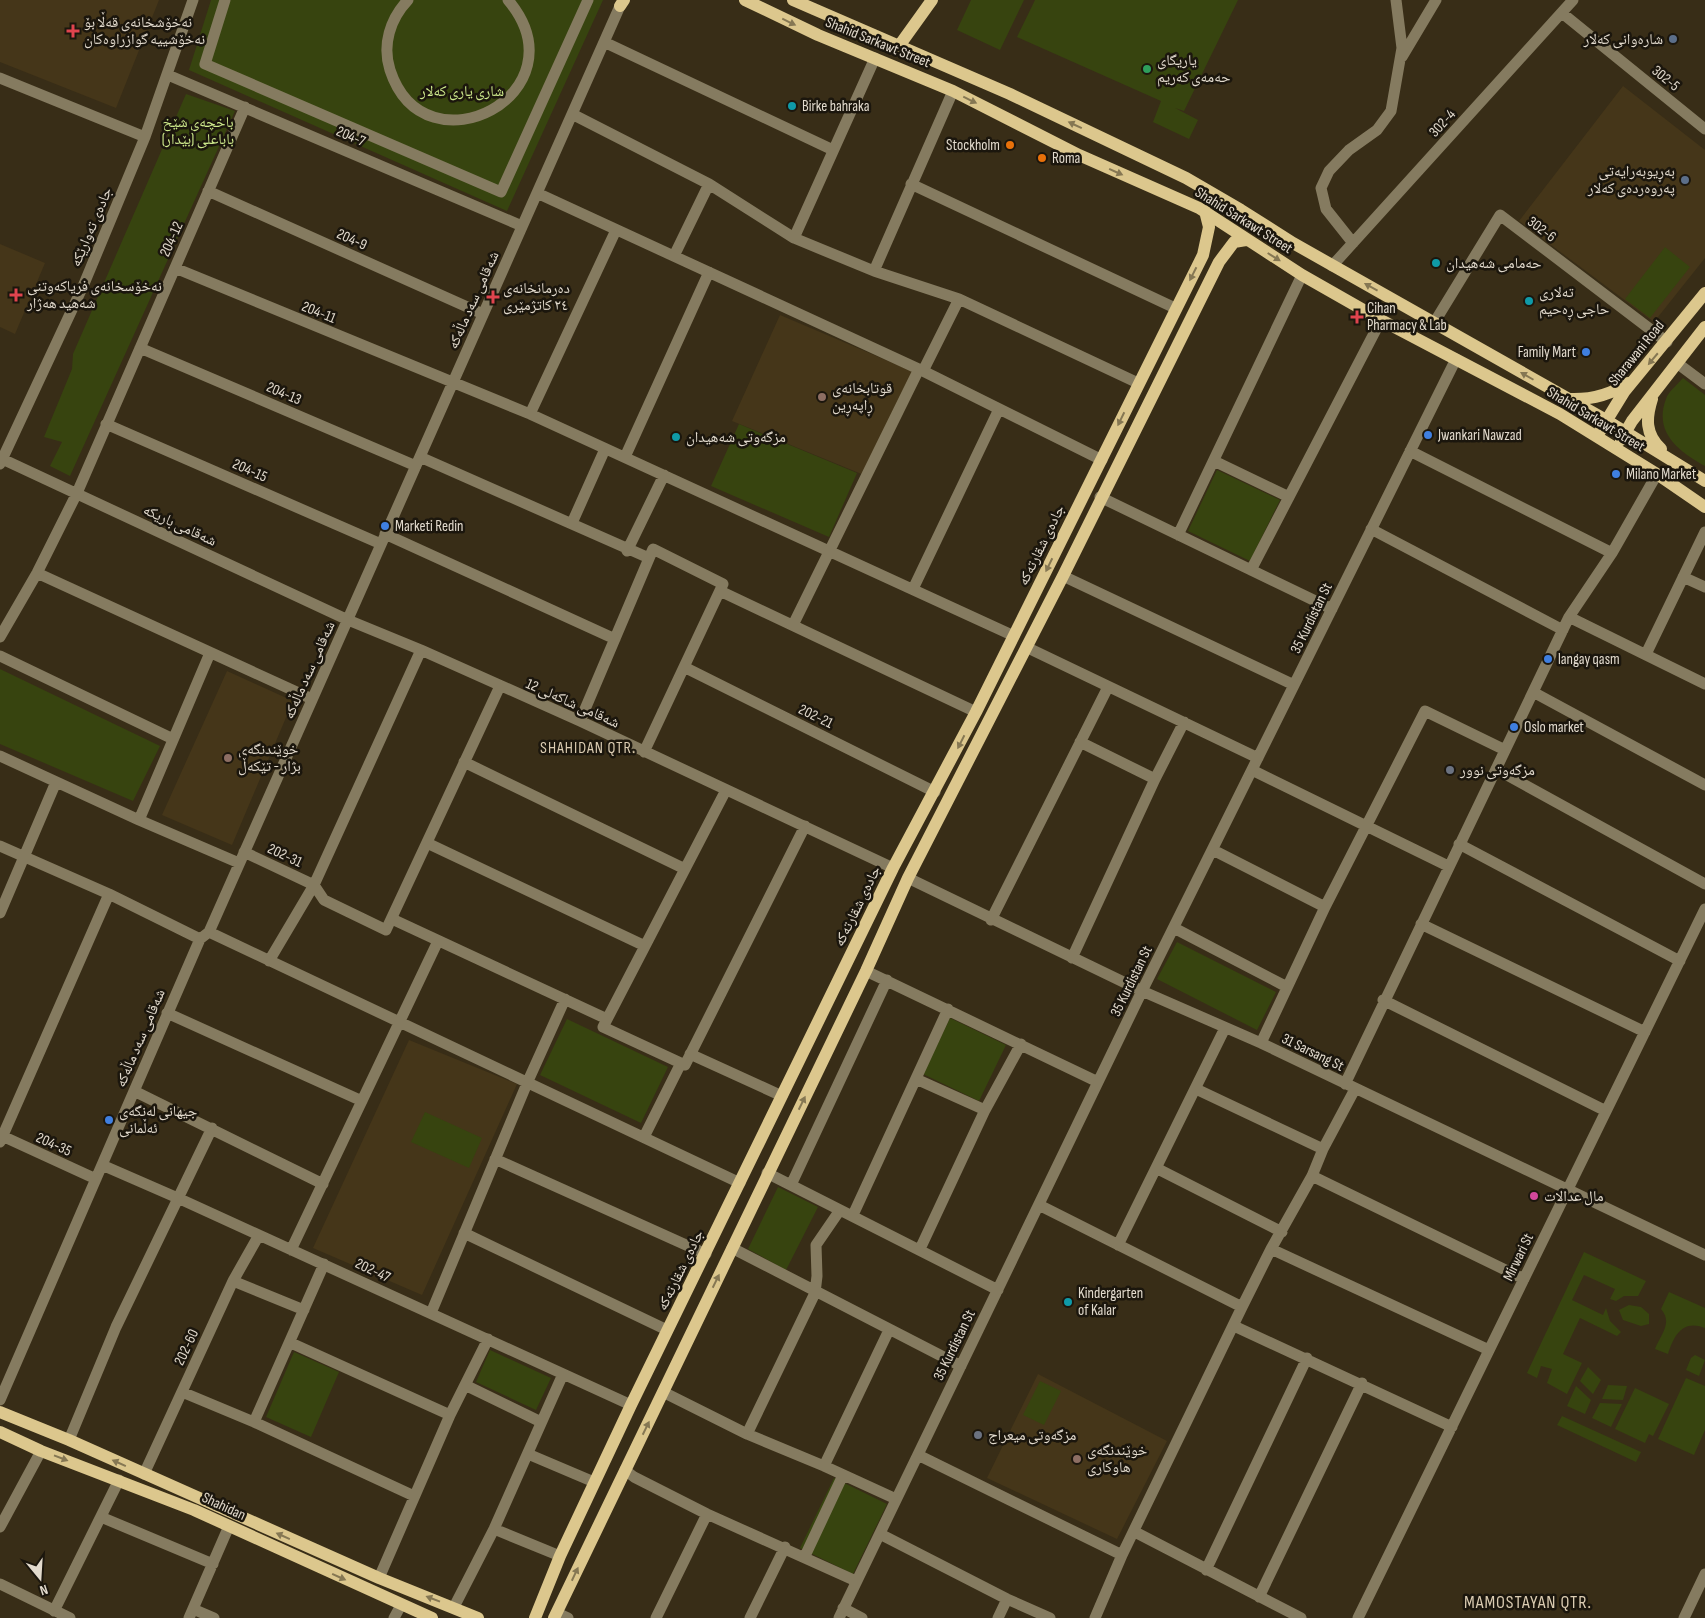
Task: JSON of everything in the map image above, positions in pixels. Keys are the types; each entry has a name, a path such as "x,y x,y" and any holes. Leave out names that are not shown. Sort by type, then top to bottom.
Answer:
{"main road":[{"name":"Shahid Sarkawt Street","path":"746,0 818,35 953,91 1079,155 1205,211 1246,240 1302,275 1381,320 1597,436 1705,507"},
{"name":"Shahid Sarkawt Street","path":"792,0 1010,94 1186,178 1332,266 1606,420 1705,481"},
{"path":"899,46 932,0"},
{"name":"جادەی شقارتەکە","path":"535,1618 560,1556 594,1482 772,1120 893,868 976,712 1203,255 1209,227 1205,211"},
{"path":"560,1616 625,1470 866,971 908,878 1219,262 1234,242 1246,240"},
{"path":"1203,255 1219,262"},
{"name":"Sharawani Road","path":"1597,436 1624,392 1667,342 1705,293"},
{"path":"1616,448 1625,432 1705,327"},
{"path":"1568,399 1595,398 1609,394 1640,374"},
{"path":"1654,394 1648,413 1648,429 1656,445 1673,462"},
{"path":"772,1120 790,1126"},
{"path":"0,1412 69,1440 379,1578 478,1618"},
{"name":"Shahidan","path":"0,1432 41,1451 194,1510 432,1618"},
{"path":"194,1510 197,1497"}],"street":[{"name":"جادەی تەوارێکە","path":"1,461 84,284 145,137 193,0"},
{"path":"225,0 205,64 500,192 588,0"},
{"path":"396,0 398,12"},
{"path":"408,0 398,12 389,32 387,55 392,77 404,96 427,115 454,120 477,118 498,108 515,92 526,69 528,45 522,21 508,0"},
{"path":"1353,243 1326,209 1321,188 1329,171 1349,150 1377,130 1391,111 1402,48 1396,0"},
{"path":"1400,60 1436,0"},
{"name":"302-4","path":"1332,266 1573,0"},
{"name":"شەقامی سەد ماڵەکە","path":"0,1400 167,1013 242,857 622,2"},
{"name":"302-5","path":"1562,14 1705,129"},
{"path":"604,42 833,150"},
{"path":"794,238 875,58"},
{"name":"204-7","path":"168,75 522,226"},
{"path":"0,78 145,137"},
{"path":"874,271 953,91"},
{"name":"204-12","path":"0,637 37,573 76,493 245,107"},
{"path":"572,114 709,184 794,238 874,271 959,299 1138,383"},
{"path":"674,256 709,184"},
{"path":"911,184 1176,308"},
{"name":"204-9","path":"208,191 483,314"},
{"path":"537,192 921,370 1102,460"},
{"name":"302-6","path":"1434,323 1500,215 1667,342"},
{"path":"530,414 616,230"},
{"name":"204-11","path":"174,268 530,414 1014,636"},
{"path":"625,457 709,272"},
{"path":"1178,535 1302,275"},
{"path":"793,625 921,370 959,299"},
{"path":"1251,570 1381,320"},
{"name":"204-13","path":"140,348 572,523 628,551 649,558"},
{"name":"35 Kurdistan St","path":"841,1613 1142,992 1456,359"},
{"path":"1678,363 1705,384"},
{"path":"913,589 999,409"},
{"name":"204-15","path":"106,424 383,539 615,639"},
{"path":"572,523 605,449"},
{"path":"1410,451 1612,553"},
{"name":"شەقامی باریکە","path":"1,461 76,493 348,620"},
{"path":"1214,461 1289,497"},
{"path":"1098,1617 1122,1555 1242,1307 1271,1249 1312,1176 1350,1087 1383,1000 1569,617 1612,553 1656,474"},
{"path":"628,551 664,475"},
{"path":"1100,497 1332,609"},
{"path":"1371,529 1563,630"},
{"path":"1646,654 1705,532"},
{"path":"580,721 653,550 723,584 644,752"},
{"path":"37,573 312,699"},
{"path":"1062,576 1294,685"},
{"path":"1683,577 1705,587"},
{"path":"720,591 976,712"},
{"path":"1569,617 1705,684"},
{"name":"شەقامی شاکەلی 12","path":"348,620 421,650 580,721 893,868"},
{"path":"1026,647 1258,758"},
{"path":"268,961 314,885 421,650"},
{"path":"139,820 210,652"},
{"path":"0,656 173,739"},
{"name":"202-21","path":"684,667 935,792"},
{"path":"314,885 324,900 386,930 500,686"},
{"path":"992,920 1108,687"},
{"path":"1533,692 1705,785"},
{"path":"1261,1043 1324,907 1367,828 1425,711 1505,750"},
{"path":"1072,958 1155,779 1184,722"},
{"path":"1080,742 1155,779"},
{"name":"202-31","path":"0,756 139,820 314,885"},
{"path":"464,762 685,869"},
{"path":"1496,769 1705,884"},
{"path":"1252,770 1367,828 1448,866"},
{"path":"0,913 26,857 56,782"},
{"path":"726,790 603,1028 685,1065 805,826"},
{"path":"427,843 645,946"},
{"path":"1459,844 1680,961"},
{"path":"0,846 268,961 400,1021 740,1183"},
{"path":"1213,850 1324,907"},
{"name":"31 Sarsang St","path":"908,878 1142,992 1261,1043 1705,1255"},
{"path":"1,1138 110,894"},
{"name":"Mirwari St","path":"1358,1618 1705,909"},
{"path":"392,919 607,1019"},
{"path":"1421,924 1645,1032"},
{"path":"1174,928 1287,987"},
{"path":"292,1250 438,941"},
{"path":"866,971 1098,1082"},
{"path":"791,1185 887,980"},
{"path":"431,1313 528,1081 565,1000"},
{"path":"1383,1000 1606,1111"},
{"path":"853,1215 948,1009"},
{"path":"167,1013 362,1101"},
{"path":"1118,1245 1226,1028"},
{"path":"920,1249 985,1110 1020,1044"},
{"path":"690,1054 782,1096"},
{"path":"644,1137 681,1063"},
{"path":"916,1079 985,1110"},
{"path":"1196,1089 1323,1149"},
{"path":"134,1091 323,1184"},
{"path":"69,1440 116,1327 180,1199 212,1128"},
{"name":"204-35","path":"1,1138 96,1179"},
{"path":"495,1159 706,1254"},
{"name":"202-47","path":"102,1165 259,1234 631,1405"},
{"path":"1156,1168 1282,1232"},
{"path":"767,1173 998,1290"},
{"path":"1312,1176 1524,1278"},
{"path":"1039,1205 1242,1307"},
{"path":"747,1434 815,1293 816,1245 840,1210"},
{"path":"464,1233 668,1330"},
{"name":"202-60","path":"144,1474 233,1281 259,1234"},
{"path":"732,1248 815,1293 961,1366"},
{"path":"1271,1249 1489,1350"},
{"path":"254,1422 291,1343 324,1264"},
{"path":"233,1281 304,1310"},
{"path":"1234,1326 1307,1358 1452,1427"},
{"path":"824,1466 890,1330"},
{"path":"379,1578 450,1415 488,1339"},
{"path":"291,1343 450,1415"},
{"path":"1206,1570 1307,1358"},
{"path":"454,1607 494,1529 563,1374"},
{"path":"1259,1597 1362,1384"},
{"path":"465,1385 541,1422"},
{"path":"182,1392 254,1422 414,1496"},
{"path":"664,1392 747,1434 896,1499"},
{"path":"0,1527 41,1451"},
{"path":"528,1454 594,1482"},
{"path":"918,1455 1122,1555"},
{"path":"625,1470 634,1478 707,1514 805,1556 856,1582"},
{"path":"805,1556 843,1475"},
{"path":"54,1611 119,1480"},
{"path":"656,1618 707,1514"},
{"path":"101,1517 213,1564"},
{"path":"214,1618 191,1614 229,1526"},
{"path":"494,1529 560,1556"},
{"path":"1134,1532 1301,1618"},
{"path":"880,1534 1007,1599 1050,1618"},
{"path":"750,1618 785,1547"},
{"path":"1684,1618 1705,1574"},
{"path":"0,1584 70,1618"},
{"path":"998,1618 1007,1599"},
{"path":"394,1618 401,1605"},
{"path":"841,1613 862,1618"}],"shaded area":[{"name":"نەخۆشخانەی قەڵا بۆ نەخۆشییە گوازراوەکان","path":"0,0 159,0 116,108 0,62"},
{"name":"بەڕیوبەرایەتی پەروەردەی کەلار","path":"1623,86 1705,150 1705,258 1654,322 1519,221"},
{"name":"نەخۆسخانەی فریاکەوتنی شەهید هەژار","path":"0,244 45,263 15,334 0,327"},
{"name":"قوتابخانەی ڕاپەڕین","path":"780,315 914,372 864,475 732,421"},
{"name":"خوێندنگەی بژار - تێکەڵ","path":"227,671 293,701 232,845 162,815"},
{"path":"409,1040 517,1084 422,1295 313,1248"},
{"name":"خوێندنگەی هاوکاری","path":"1038,1374 1167,1441 1117,1539 987,1478"}],"green space":[{"name":"شاری یاری کەلار","path":"211,0 603,0 507,211 189,70"},
{"path":"971,0 1024,0 1000,50 957,30"},
{"name":"یاریگای ‌حەمەی کەریم","path":"1035,0 1238,0 1184,111 1175,108 1198,120 1189,139 1153,122 1161,101 1017,37"},
{"name":"باخچەی شێخ باباعلی (بێدار)","path":"186,94 235,111 70,476 50,466 62,442 44,437 72,369 73,354"},
{"path":"1665,247 1690,267 1650,318 1625,299"},
{"path":"1683,378 1705,395 1705,466 1678,448 1671,440 1663,422 1663,411 1667,396"},
{"path":"739,424 857,473 829,537 711,486"},
{"path":"1217,470 1280,500 1250,561 1188,531"},
{"path":"0,669 160,746 133,801 0,744"},
{"path":"1177,942 1276,992 1257,1030 1157,979"},
{"path":"950,1018 1006,1045 979,1101 923,1074"},
{"path":"567,1019 668,1067 641,1123 540,1075"},
{"path":"425,1112 482,1138 469,1168 411,1142"},
{"path":"778,1187 818,1207 786,1270 748,1249"},
{"path":"1584,1252 1646,1281 1638,1296 1624,1296 1616,1301 1610,1299 1615,1289 1584,1275 1572,1300 1603,1315 1606,1308 1610,1321 1621,1332 1617,1336 1580,1318 1563,1354 1582,1363 1567,1394 1547,1383 1552,1369 1541,1366 1537,1378 1527,1373"},
{"path":"1669,1292 1705,1308 1705,1328 1691,1326 1680,1330 1668,1354 1655,1349 1665,1329 1666,1319 1661,1309"},
{"path":"1629,1305 1641,1307 1649,1314 1649,1324 1641,1326 1623,1320 1619,1310"},
{"path":"490,1350 551,1378 536,1410 476,1382"},
{"path":"294,1352 339,1372 311,1437 266,1417"},
{"path":"1695,1355 1705,1360 1699,1376 1686,1370 1691,1358"},
{"path":"1588,1367 1601,1380 1593,1394 1580,1381"},
{"path":"1686,1378 1705,1386 1705,1430 1694,1455 1658,1439"},
{"path":"1040,1381 1061,1391 1044,1425 1023,1415"},
{"path":"1608,1385 1627,1386 1623,1400 1602,1399"},
{"path":"1576,1386 1591,1400 1585,1414 1567,1406"},
{"path":"1635,1388 1669,1404 1653,1436 1649,1434 1645,1443 1615,1429"},
{"path":"1600,1403 1622,1404 1611,1427 1592,1418"},
{"path":"1562,1416 1641,1452 1636,1462 1557,1425"},
{"path":"834,1478 887,1504 853,1574 800,1548"}],"place":[{"name":"نەخۆشخانەی قەڵا بۆ نەخۆشییە گوازراوەکان","path":"73,31"},
{"name":"شارەوانی کەلار","path":"1673,39"},
{"name":"یاریگای ‌حەمەی کەریم","path":"1147,69"},
{"name":"Birke bahraka","path":"792,106"},
{"name":"Stockholm","path":"1010,145"},
{"name":"Roma","path":"1042,158"},
{"name":"بەڕیوبەرایەتی پەروەردەی کەلار","path":"1685,180"},
{"name":"حەمامی شەهیدان","path":"1436,263"},
{"name":"نەخۆسخانەی فریاکەوتنی شەهید هەژار","path":"16,295"},
{"name":"دەرمانخانەی ٢٤ کاتژمێری","path":"493,297"},
{"name":"تەلاری حاجی ڕەحیم","path":"1529,301"},
{"name":"Cihan Pharmacy & Lab","path":"1357,317"},
{"name":"Family Mart","path":"1586,352"},
{"name":"قوتابخانەی ڕاپەڕین","path":"822,397"},
{"name":"Jwankari Nawzad","path":"1428,435"},
{"name":"مزگەوتی شەهیدان","path":"676,437"},
{"name":"Milano Market","path":"1616,474"},
{"name":"Marketi Redin","path":"385,526"},
{"name":"langay qasm","path":"1548,659"},
{"name":"Oslo market","path":"1514,727"},
{"name":"خوێندنگەی بژار - تێکەڵ","path":"228,758"},
{"name":"مزگەوتی نوور","path":"1450,770"},
{"name":"جیهانی لەنگەی ئەڵمانی","path":"109,1120"},
{"name":"مال عدالات","path":"1534,1196"},
{"name":"Kindergarten of Kalar","path":"1068,1302"},
{"name":"مزگەوتی میعراج","path":"978,1435"},
{"name":"خوێندنگەی هاوکاری","path":"1077,1459"}],"district":[{"name":"SHAHIDAN QTR.","path":"588,747"},
{"name":"MAMOSTAYAN QTR.","path":"1528,1602"}]}
